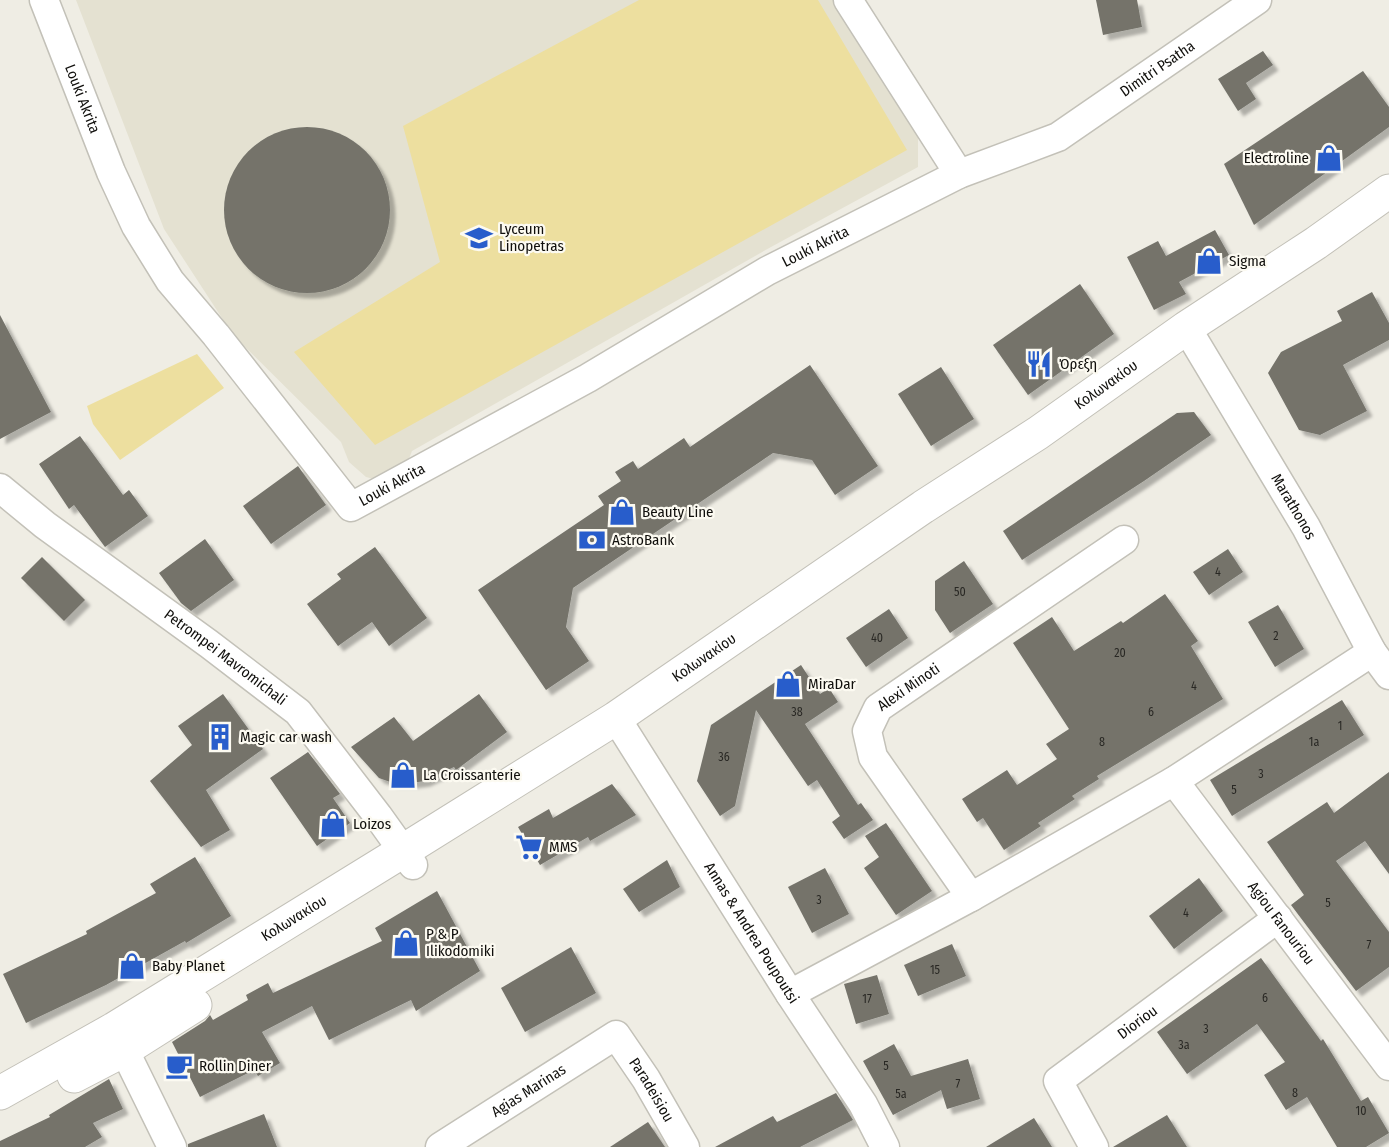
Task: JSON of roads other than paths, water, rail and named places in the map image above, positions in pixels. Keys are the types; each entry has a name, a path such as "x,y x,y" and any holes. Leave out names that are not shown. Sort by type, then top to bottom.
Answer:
{"main road":[{"name":"Κολωνακίου","path":"620,724 922,507 1038,433 1186,328 1317,243 1389,191"},
{"name":"Κολωνακίου","path":"0,1113 620,724 940,518 1389,211"},
{"name":"Κολωνακίου","path":"0,1093 119,1039"}],"street":[{"name":"Louki Akrita","path":"44,0 111,172 142,235 170,281 216,335 351,507 588,378 767,271 958,174"},
{"path":"848,0 958,174"},
{"name":"Dimitri Psatha","path":"958,174 1059,137 1257,0"},
{"name":"Marathonos","path":"1195,342 1306,527 1372,652 1389,675"},
{"name":"Petrompei Mavromichali","path":"0,488 45,525 298,712 408,858"},
{"name":"Alexi Minoti","path":"971,897 873,758 867,731 878,708 1124,540"},
{"path":"790,994 971,897 1174,781 1372,652"},
{"name":"Annas & Andrea Poupoutsi","path":"620,724 790,994 863,1104 885,1147"},
{"name":"Agiou Fanouriou","path":"1174,781 1389,1066"},
{"name":"Dioriou","path":"1094,1147 1058,1081 1278,918"},
{"name":"Agias Marinas","path":"440,1147 616,1035"},
{"name":"Paradeisiou","path":"616,1035 646,1079 685,1147"},
{"path":"119,1039 172,1147"}],"place":[{"name":"Electroline","path":"1329,158"},
{"name":"Lyceum Linopetras","path":"479,238"},
{"name":"Sigma","path":"1209,261"},
{"name":"Όρεξη","path":"1039,364"},
{"name":"Beauty Line","path":"622,512"},
{"name":"AstroBank","path":"592,540"},
{"name":"MiraDar","path":"788,684"},
{"name":"Magic car wash","path":"220,737"},
{"name":"La Croissanterie","path":"403,775"},
{"name":"Loizos","path":"333,824"},
{"name":"MMS","path":"529,847"},
{"name":"P & P Ilikodomiki","path":"406,943"},
{"name":"Baby Planet","path":"132,966"},
{"name":"Rollin Diner","path":"179,1066"}]}
